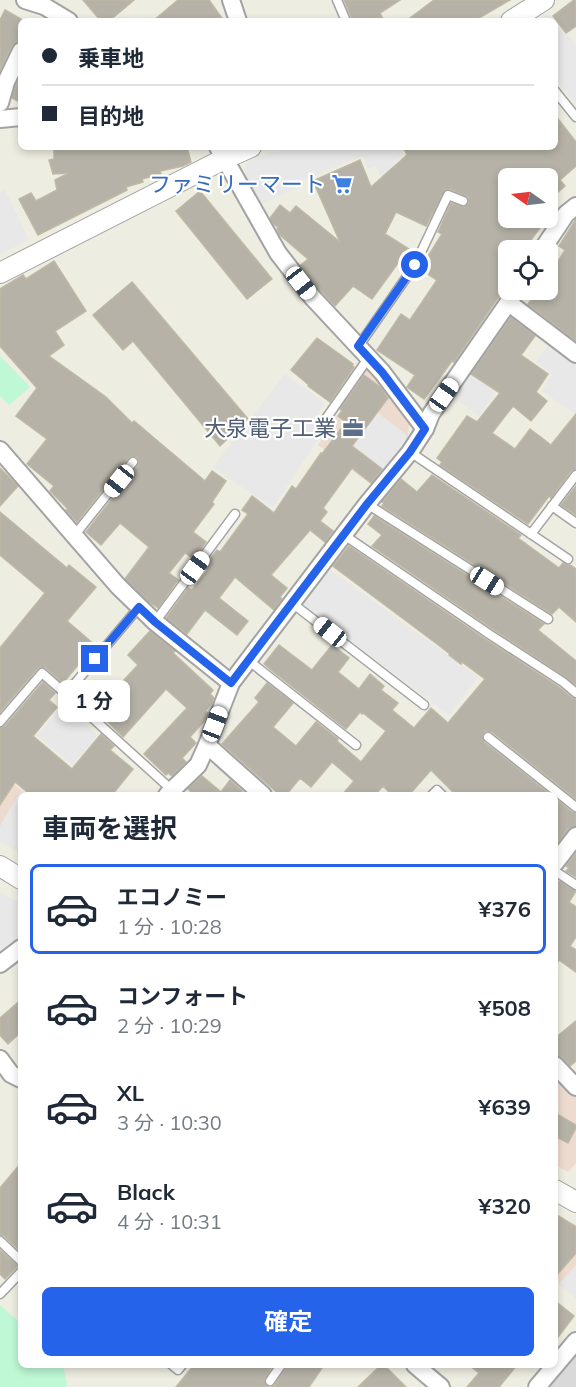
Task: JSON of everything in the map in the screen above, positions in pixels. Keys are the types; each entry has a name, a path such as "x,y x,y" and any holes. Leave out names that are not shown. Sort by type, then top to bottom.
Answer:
{"street":[{"path":"25,0 44,6 64,18"},
{"path":"231,0 237,18"},
{"path":"516,18 544,0"},
{"path":"38,18 44,6"},
{"path":"0,103 6,82 18,57"},
{"path":"0,119 18,117"},
{"path":"0,273 221,153 278,253 313,298 382,372 425,429"},
{"path":"550,240 573,213"},
{"path":"170,792 198,765 231,683 367,504 410,452 425,429 431,414 510,300"},
{"path":"517,300 576,354"},
{"path":"0,450 118,586 155,622 231,683"},
{"path":"207,745 260,792"},
{"path":"558,859 576,836"},
{"path":"0,866 18,877"},
{"path":"0,964 18,950"},
{"path":"0,1059 11,1074 18,1078"},
{"path":"558,1068 576,1087"},
{"path":"558,1192 576,1202"},
{"path":"558,1361 576,1341"},
{"path":"419,1368 441,1387"},
{"path":"537,1387 552,1368"}],"lane":[{"path":"337,0 345,18"},
{"path":"558,95 576,117"},
{"path":"323,423 415,265 448,195 463,201"},
{"path":"410,452 568,559"},
{"path":"74,536 133,462"},
{"path":"531,534 576,475"},
{"path":"367,504 548,619"},
{"path":"552,506 576,523"},
{"path":"155,622 235,514"},
{"path":"344,535 576,693"},
{"path":"292,603 424,705"},
{"path":"66,694 139,607"},
{"path":"249,661 356,745"},
{"path":"0,722 42,673 168,792"},
{"path":"488,737 557,792"},
{"path":"558,793 576,807"},
{"path":"558,873 576,885"},
{"path":"0,1241 18,1258"},
{"path":"0,1294 18,1275"},
{"path":"270,1381 279,1368"}],"shaded area":[{"path":"558,24 576,45 576,104 558,83"},
{"path":"277,150 401,150 403,154 382,178 376,166 368,169 363,156 294,184 296,188 261,204 244,175 246,163"},
{"path":"5,190 29,240 0,254 0,192"},
{"path":"550,342 576,361 576,415 542,391 552,374 536,362"},
{"path":"370,365 410,419 407,446 376,488 318,445"},
{"path":"467,372 496,392 479,416 452,396"},
{"path":"285,374 325,403 313,420 325,428 273,508 213,467"},
{"path":"377,412 407,435 406,446 386,472 352,446"},
{"path":"329,569 478,677 449,715 303,605"},
{"path":"64,705 97,735 73,765 37,736"},
{"path":"0,772 23,792 18,792 18,851 0,841"},
{"path":"18,795 18,851 0,841 0,826"},
{"path":"0,892 18,902 18,939 0,954"},
{"path":"558,1078 576,1096 576,1163 568,1172 558,1167"},
{"path":"558,1215 576,1225 576,1298 558,1283"},
{"path":"576,1265 576,1298 559,1284"},
{"path":"576,1351 576,1387 548,1387"}],"green space":[{"path":"0,356 30,387 9,405 0,396"},
{"path":"0,1305 18,1321 18,1368 64,1368 67,1385 66,1387 0,1387"}],"building":[{"path":"83,0 134,0 113,18 98,18"},
{"path":"178,0 209,0 222,18 157,18"},
{"path":"344,0 400,0 380,13 382,18 352,18"},
{"path":"434,0 510,0 479,18 410,18"},
{"path":"576,0 576,26 566,33 558,23 558,18 553,16"},
{"path":"5,10 19,18 18,42 12,46 0,70 0,20"},
{"path":"18,82 18,101 12,98"},
{"path":"558,119 576,142 576,166 560,180 565,186 558,192 558,168 498,168 498,228 540,228 531,240 498,240 498,298 454,362 452,361 424,399 407,387 415,375 377,350 401,314 410,320 437,280 420,269 442,234 438,232 451,203 464,207 469,203 468,197 450,189 445,190 426,226 396,212 385,234 409,249 400,264 398,263 372,299 353,286 335,306 301,265 308,259 280,235 278,227 270,218 280,205 290,213 296,206 340,242 313,181 360,160 371,187 407,155 404,150 558,150"},
{"path":"54,150 188,150 191,162 142,179 143,182 126,187 127,190 38,235 19,199 31,193 36,201 57,190 55,180 69,173 53,174 49,160 54,159"},
{"path":"200,191 272,279 247,299 176,211"},
{"path":"576,219 576,341 528,304 531,300 558,300 558,262 565,250 559,246"},
{"path":"54,261 86,311 55,331 64,345 49,356 106,397 132,423 134,421 205,481 212,471 226,481 212,502 214,504 193,532 206,542 194,559 185,553 169,573 178,580 158,608 125,579 149,547 120,523 101,545 86,532 138,466 137,457 128,458 77,522 50,491 54,486 27,464 47,439 16,416 37,388 0,346 0,289 23,275 26,279"},
{"path":"132,282 248,419 220,446 133,341 123,350 93,315"},
{"path":"511,317 535,336 521,355 548,374 536,392 547,401 531,421 513,406 492,433 515,449 530,429 551,445 576,414 576,469 571,471 551,498 549,496 528,524 440,465 442,462 437,458 467,416 477,422 500,393 471,374"},
{"path":"317,338 354,367 330,402 291,370"},
{"path":"364,375 380,387 388,398 352,446 382,469 371,483 352,468 323,508 327,512 320,521 333,531 325,542 310,530 271,575 287,588 274,610 235,577 219,598 248,621 237,635 205,610 187,634 166,618 188,588 192,590 208,570 204,567 217,550 220,552 248,514 242,510 252,496 274,513 292,486 296,489 346,422 338,416 342,411 340,409"},
{"path":"0,468 18,486 0,506"},
{"path":"432,475 521,535 518,538 559,568 563,563 576,569 576,622 559,607 552,614 382,506 384,503 382,502 401,479 417,492"},
{"path":"576,486 576,515 561,505"},
{"path":"0,512 67,568 69,565 96,587 67,621 95,645 63,683 46,668 38,668 0,712 0,648 45,593 0,555"},
{"path":"374,516 544,624 538,630 576,661 576,685 372,546 382,535 368,524"},
{"path":"349,546 576,699 576,799 488,731 482,735 484,742 547,792 453,792 431,770 412,792 389,792 383,786 378,792 345,792 354,781 332,762 311,787 300,778 288,792 277,792 222,744 259,702 255,698 267,683 293,703 273,727 296,746 316,722 338,739 337,741 361,762 386,731 360,712 346,729 275,673 264,664 279,645 312,670 332,645 349,658 338,672 359,689 370,674 384,686 381,690 398,703 392,710 414,728 431,708 448,723 485,679 462,662 461,664 333,566"},
{"path":"150,631 175,651 173,653 213,690 210,694 214,698 205,711 208,713 206,719 190,737 196,743 182,758 186,762 172,776 168,773 166,775 144,754 187,708 166,689 123,737 96,710 138,665 128,655"},
{"path":"43,682 55,693 49,700 57,707 33,736 72,769 101,734 114,746 110,750 133,769 114,792 27,792 15,782 0,805 0,728 5,726"},
{"path":"202,776 221,792 191,792 188,789"},
{"path":"230,780 241,792 221,792"},
{"path":"558,800 576,813 576,826 568,829 558,842"},
{"path":"576,853 576,877 566,871 569,868 566,866"},
{"path":"558,882 576,891 569,902 576,907 576,937 570,946 576,950 576,972 558,962"},
{"path":"18,1003 18,1035 8,1044 0,1035 0,1018"},
{"path":"576,1021 576,1061 570,1066 558,1056 558,1036"},
{"path":"558,1115 576,1125 568,1143 558,1138"},
{"path":"18,1167 18,1249 0,1235 0,1188"},
{"path":"558,1216 576,1227 576,1253 558,1274"},
{"path":"0,1250 18,1266 5,1279 0,1274"},
{"path":"558,1303 574,1316 558,1337"},
{"path":"192,1368 271,1368 264,1380 268,1387 176,1387"},
{"path":"285,1368 322,1368 309,1387 272,1387"},
{"path":"378,1368 387,1368 406,1387 358,1387"},
{"path":"473,1368 515,1368 499,1387 467,1387 479,1373"}],"place":[{"name":"ファミリーマート","path":"342,184"},
{"name":"大泉電子工業","path":"353,428"}],"route":[{"path":"95,659 139,607 231,683 249,661 367,504 410,452 425,429 382,372 358,346 415,265"}]}
